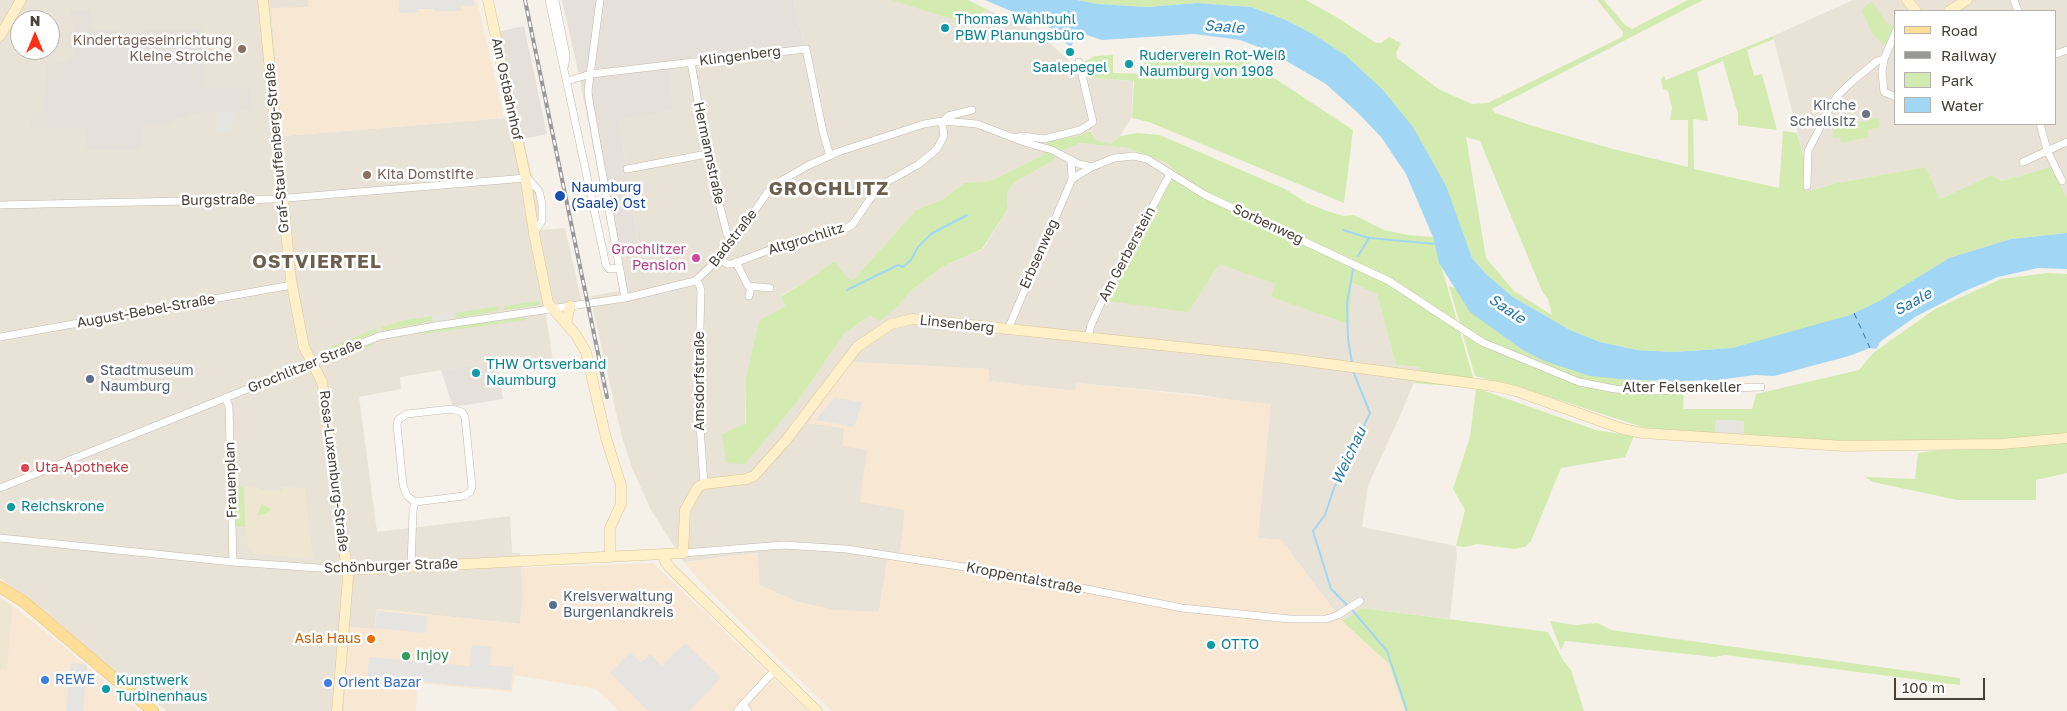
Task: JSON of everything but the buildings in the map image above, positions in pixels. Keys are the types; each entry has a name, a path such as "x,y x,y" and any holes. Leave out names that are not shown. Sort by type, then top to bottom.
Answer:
{"main road":[{"path":"0,36 21,0"},
{"name":"Graf-Stauffenberg-Straße","path":"263,0 281,199 292,285 310,358"},
{"path":"1951,10 1967,0"},
{"name":"Am Ostbahnhof","path":"488,1 526,176 534,233 547,298 552,309"},
{"path":"566,324 570,306"},
{"path":"552,309 583,345 586,352 606,438 621,484 620,504 610,528 610,557"},
{"name":"Linsenberg","path":"704,484 746,479 754,476 787,439 857,347 890,324 919,319 1316,362 1348,368 1500,387 1623,429 1642,433 1844,446 2002,444 2067,438"},
{"name":"Rosa-Luxemburg-Straße","path":"310,358 322,382 347,570 347,601 337,711"},
{"path":"704,484 696,489 685,510 683,553 663,554 668,566 817,711"},
{"name":"Schönburger Straße","path":"347,570 663,554"},
{"path":"0,588 24,602 153,711"}],"street":[{"path":"549,0 606,265 609,269 619,268"},
{"path":"555,0 566,55 564,70"},
{"path":"600,0 589,100 625,298"},
{"path":"1894,36 1884,59 1882,72 1884,92 1894,97"},
{"name":"Klingenberg","path":"566,81 591,74 806,49 823,132 830,156"},
{"path":"1807,186 1808,152 1832,104 1854,80 1876,61 1884,59"},
{"name":"Hermannstraße","path":"691,62 707,154 725,229 734,241"},
{"name":"Badstraße","path":"625,298 695,281 719,259 776,184 807,166 830,156 924,124 943,121 977,124 1014,138 1023,136 1044,139 1080,130 1093,122 1079,62"},
{"name":"Badstraße","path":"943,121 948,116 972,110"},
{"name":"Altgrochlitz","path":"719,259 730,264 789,243 836,233 850,226 878,187 925,160 939,147 944,136 943,121"},
{"path":"2040,125 2047,150 2062,181"},
{"path":"1014,138 1052,150 1071,160 1092,167"},
{"path":"2022,162 2067,142"},
{"path":"627,169 707,154"},
{"name":"Sorbenweg","path":"1072,179 1092,167 1114,158 1134,156 1152,161 1170,174 1205,194 1389,281 1440,315"},
{"path":"1071,160 1072,179"},
{"name":"Am Gerberstein","path":"1088,337 1101,303 1170,174"},
{"name":"Burgstraße","path":"0,205 281,199 526,176"},
{"name":"Erbsenweg","path":"1008,329 1011,318 1072,179"},
{"path":"736,262 745,282 751,288 770,288"},
{"name":"Amsdorfstraße","path":"695,281 699,284 701,291 698,398 704,484"},
{"name":"August-Bebel-Straße","path":"0,337 292,285"},
{"path":"749,296 751,288"},
{"name":"Grochlitzer Straße","path":"0,488 226,399 310,358 370,339 625,298"},
{"name":"Alter Felsenkeller","path":"1440,315 1467,333 1495,348 1570,378 1597,386 1651,391 1761,387"},
{"name":"Frauenplan","path":"226,399 229,406 233,562"},
{"path":"457,409 465,417 472,487 470,492 464,496 415,502 408,496 402,485 398,420 406,414 457,409"},
{"path":"411,566 412,511 415,502"},
{"name":"Schönburger Straße","path":"0,538 233,562 347,570"},
{"name":"Kroppentalstraße","path":"683,553 783,545 846,549 1011,574 1182,608 1290,618 1326,618 1338,615 1360,601"},
{"path":"748,711 740,708 776,670"}],"shaded area":[{"path":"0,0 308,0 308,7 271,9 283,136 504,118 518,114 536,193 541,230 565,228 582,303 545,308 554,369 534,372 531,356 496,361 400,377 401,389 359,397 377,532 510,516 512,553 520,553 523,595 520,624 377,609 374,629 349,627 344,711 167,711 131,685 46,613 0,578"},
{"path":"308,0 477,0 504,118 283,136 271,8 308,7"},
{"path":"399,0 474,0 475,6 462,6 462,11 418,9 418,12 399,13"},
{"path":"562,0 794,0 803,42 798,48 729,54 692,65 670,68 672,110 619,120 638,245 613,251 578,70"},
{"path":"794,0 891,0 979,17 986,9 1038,32 1077,68 1080,77 1133,81 1132,117 1120,136 1110,144 1096,140 1090,131 1078,136 1047,141 1042,156 990,181 964,183 942,200 916,210 853,280 848,278 834,261 801,285 781,295 785,306 759,322 746,377 745,463 798,401 844,334 870,315 900,304 911,291 942,267 983,249 1008,209 1007,194 1013,183 1053,161 1058,153 1078,143 1128,148 1166,163 1176,172 1107,301 1219,264 1276,284 1272,297 1348,324 1351,283 1377,293 1396,365 1420,367 1368,486 1362,527 1456,546 1457,555 1450,619 1362,608 1342,621 1281,540 1258,538 1236,401 1202,395 1077,383 1075,391 988,381 989,369 850,362 808,423 845,428 867,450 905,510 900,556 887,561 879,612 834,610 798,602 759,585 757,553 684,562 651,510 632,468 621,434 590,296 619,291 613,251 638,244 619,120 669,68 692,65 729,54 798,48 803,42"},
{"path":"1853,0 2067,0 2067,198 2051,167 2002,181 1991,175 1940,199 1926,167 1837,183 1806,192 1804,158 1773,36"},
{"path":"69,10 90,10 93,30 139,32 154,29 202,29 205,89 250,87 252,111 192,113 163,125 143,124 143,144 139,149 87,150 86,129 31,128 32,112 40,113 44,109 47,66 65,61 73,55 74,26"},
{"path":"524,26 547,134 523,139 497,32"},
{"path":"219,112 234,112 234,122 230,124 230,131 217,132 217,116"},
{"path":"682,287 683,291 644,300 643,296"},
{"path":"455,313 456,318 433,321 432,316"},
{"name":"THW Ortsverband Naumburg","path":"496,361 503,399 453,407 441,370"},
{"path":"850,362 989,369 989,381 1075,391 1078,383 1271,404 1258,538 1281,540 1342,621 1389,664 1405,711 832,711 706,588 684,562 758,553 759,585 798,602 834,610 879,612 887,561 900,556 905,510 860,502 867,450 842,446 844,428 808,423"},
{"path":"834,398 862,402 854,427 816,420"},
{"path":"1716,420 1744,421 1743,436 1715,435"},
{"path":"244,487 260,487 260,490 282,491 282,487 305,488 313,559 255,554 247,546"},
{"path":"653,563 808,711 619,711 596,689 515,675 512,692 417,683 416,711 344,711 349,627 374,629 377,609 520,624 523,595 521,568"},
{"path":"0,598 13,606 7,670 0,669"},
{"path":"13,606 139,711 0,711 0,669 7,670"},
{"path":"377,611 427,616 425,633 375,628"},
{"path":"685,643 721,678 689,711 648,711 610,673 630,652 641,663 650,654 662,666"},
{"path":"472,645 491,647 489,665 513,667 511,690 367,677 369,657 470,666"},
{"path":"71,663 87,665 83,711 66,711"}],"green space":[{"path":"891,0 968,0 986,9 979,17 958,21"},
{"path":"1077,0 1306,0 1376,43 1381,43 1389,37 1401,43 1396,53 1397,58 1440,90 1472,104 1488,103 1622,37 1623,32 1597,0 1604,0 1625,25 1632,29 1688,0 1703,0 1492,109 1495,113 1533,126 1613,149 1688,167 1688,120 1670,120 1672,108 1668,91 1663,89 1661,79 1664,76 1666,80 1773,36 1774,39 1747,50 1754,76 1762,74 1777,130 1738,125 1738,114 1723,61 1697,72 1708,121 1693,119 1694,169 1779,188 1783,131 1797,133 1804,158 1806,192 1837,183 1926,167 1940,199 1991,175 2002,181 2051,167 2067,198 2067,233 2011,239 1949,258 1881,300 1850,315 1732,348 1673,352 1637,350 1600,342 1570,330 1513,297 1486,274 1472,258 1462,233 1345,55 1313,34 1286,20 1251,7 1197,3 1147,7 1098,4","holes":["1466,137 1480,141 1542,291 1548,299 1552,315 1514,291 1486,258"]},
{"path":"1872,2 1887,23 1894,27 1885,46 1873,35 1862,11 1864,7"},
{"path":"1113,55 1113,73 1144,74 1144,55 1241,56 1353,130 1344,203 1149,122 1132,118 1134,81 1085,77 1082,63 1095,56"},
{"path":"1878,118 1880,127 1868,130 1869,137 1841,143 1840,137 1834,138 1833,129"},
{"path":"1090,131 1096,140 1110,144 1120,136 1138,133 1160,135 1285,189 1307,203 1327,211 1344,216 1354,215 1384,230 1408,235 1433,237 1476,388 1414,383 1420,367 1396,365 1377,294 1352,283 1348,324 1271,297 1275,284 1219,264 1188,312 1107,301 1176,172 1166,163 1128,148 1079,143 1058,153 1053,161 1013,183 1007,194 1008,209 982,249 942,267 911,291 900,304 880,321 870,315 844,334 798,401 745,464 726,463 722,434 746,423 746,377 759,321 785,306 781,296 801,285 834,261 848,278 853,280 916,210 942,200 964,183 990,181 1042,156 1047,141 1078,136"},
{"path":"2047,273 2067,274 2067,473 2036,480 2036,500 1957,500 1873,482 1865,477 1915,479 1918,453 1948,449 1946,442 1821,440 1743,436 1744,421 1716,420 1715,435 1642,427 1538,393 1475,376 1449,286 1457,289 1471,312 1521,349 1631,380 1684,381 1683,409 1752,409 1756,394 1859,370 1873,353 1935,309 2001,279"},
{"path":"539,301 540,305 505,310 504,306"},
{"path":"498,306 498,311 456,318 455,313"},
{"path":"432,316 433,321 383,331 381,327 401,321"},
{"path":"526,317 526,320 424,334 424,331"},
{"path":"376,328 377,332 321,354 320,352"},
{"path":"373,342 374,345 340,359 338,357"},
{"path":"1476,388 1596,430 1634,436 1625,457 1561,468 1531,541 1525,547 1515,549 1477,544 1465,547 1456,546 1465,510 1453,489 1470,437"},
{"path":"244,487 245,527 235,527 234,488"},
{"path":"262,504 271,509 266,514 257,515"},
{"path":"1362,608 1548,632 1563,660 1571,670 1584,711 1405,711 1389,664 1342,621"},
{"path":"1550,621 1575,625 1598,623 1611,630 1960,678 1960,685 1725,655 1715,657 1565,641 1561,650"}],"water":[{"name":"Saale","path":"985,0 1077,0 1098,4 1147,7 1197,3 1251,7 1286,20 1313,34 1345,55 1382,89 1413,127 1446,186 1472,258 1486,274 1513,297 1570,330 1600,342 1637,350 1673,352 1732,348 1850,315 1881,300 1949,258 2011,239 2067,233 2067,269 2038,268 1998,277 1963,292 1915,317 1881,341 1876,349 1870,348 1849,356 1774,376 1755,375 1718,380 1681,381 1631,380 1590,376 1544,361 1521,349 1470,312 1439,263 1433,237 1406,174 1381,137 1326,84 1269,51 1240,40 1194,34 1102,40 1078,32 1071,47 1057,37 1055,30"}],"waterway":[{"path":"847,290 898,265 903,267 911,260 918,247 931,234 967,215"},
{"name":"Weichau","path":"1343,230 1369,238 1436,244"},
{"name":"Weichau","path":"1358,256 1369,238"},
{"name":"Weichau","path":"1352,363 1348,339 1347,304 1353,269"},
{"name":"Weichau","path":"1347,605 1331,589 1313,531 1325,515 1334,488 1370,413 1353,371"},
{"name":"Weichau","path":"1352,610 1387,651 1407,711"}],"ferry route":[{"path":"1854,313 1870,348"}],"railway":[{"path":"525,0 607,397"}],"place":[{"name":"Thomas Wahlbuhl PBW Planungsbüro","path":"945,28"},
{"name":"Kindertageseinrichtung Kleine Strolche","path":"242,49"},
{"name":"Saalepegel","path":"1070,52"},
{"name":"Ruderverein Rot-Weiß Naumburg von 1908","path":"1129,64"},
{"name":"Kirche Schellsitz","path":"1866,114"},
{"name":"Kita Domstifte","path":"367,175"},
{"name":"Naumburg (Saale) Ost","path":"560,196"},
{"name":"Grochlitzer Pension","path":"696,258"},
{"name":"THW Ortsverband Naumburg","path":"476,373"},
{"name":"Stadtmuseum Naumburg","path":"90,379"},
{"name":"Uta-Apotheke","path":"25,468"},
{"name":"Reichskrone","path":"11,507"},
{"name":"Kreisverwaltung Burgenlandkreis","path":"553,605"},
{"name":"Asia Haus","path":"371,639"},
{"name":"OTTO","path":"1211,645"},
{"name":"Injoy","path":"406,656"},
{"name":"REWE","path":"45,680"},
{"name":"Orient Bazar","path":"328,683"},
{"name":"Kunstwerk Turbinenhaus","path":"106,689"}],"district":[{"name":"GROCHLITZ","path":"829,189"},
{"name":"OSTVIERTEL","path":"317,262"}]}
